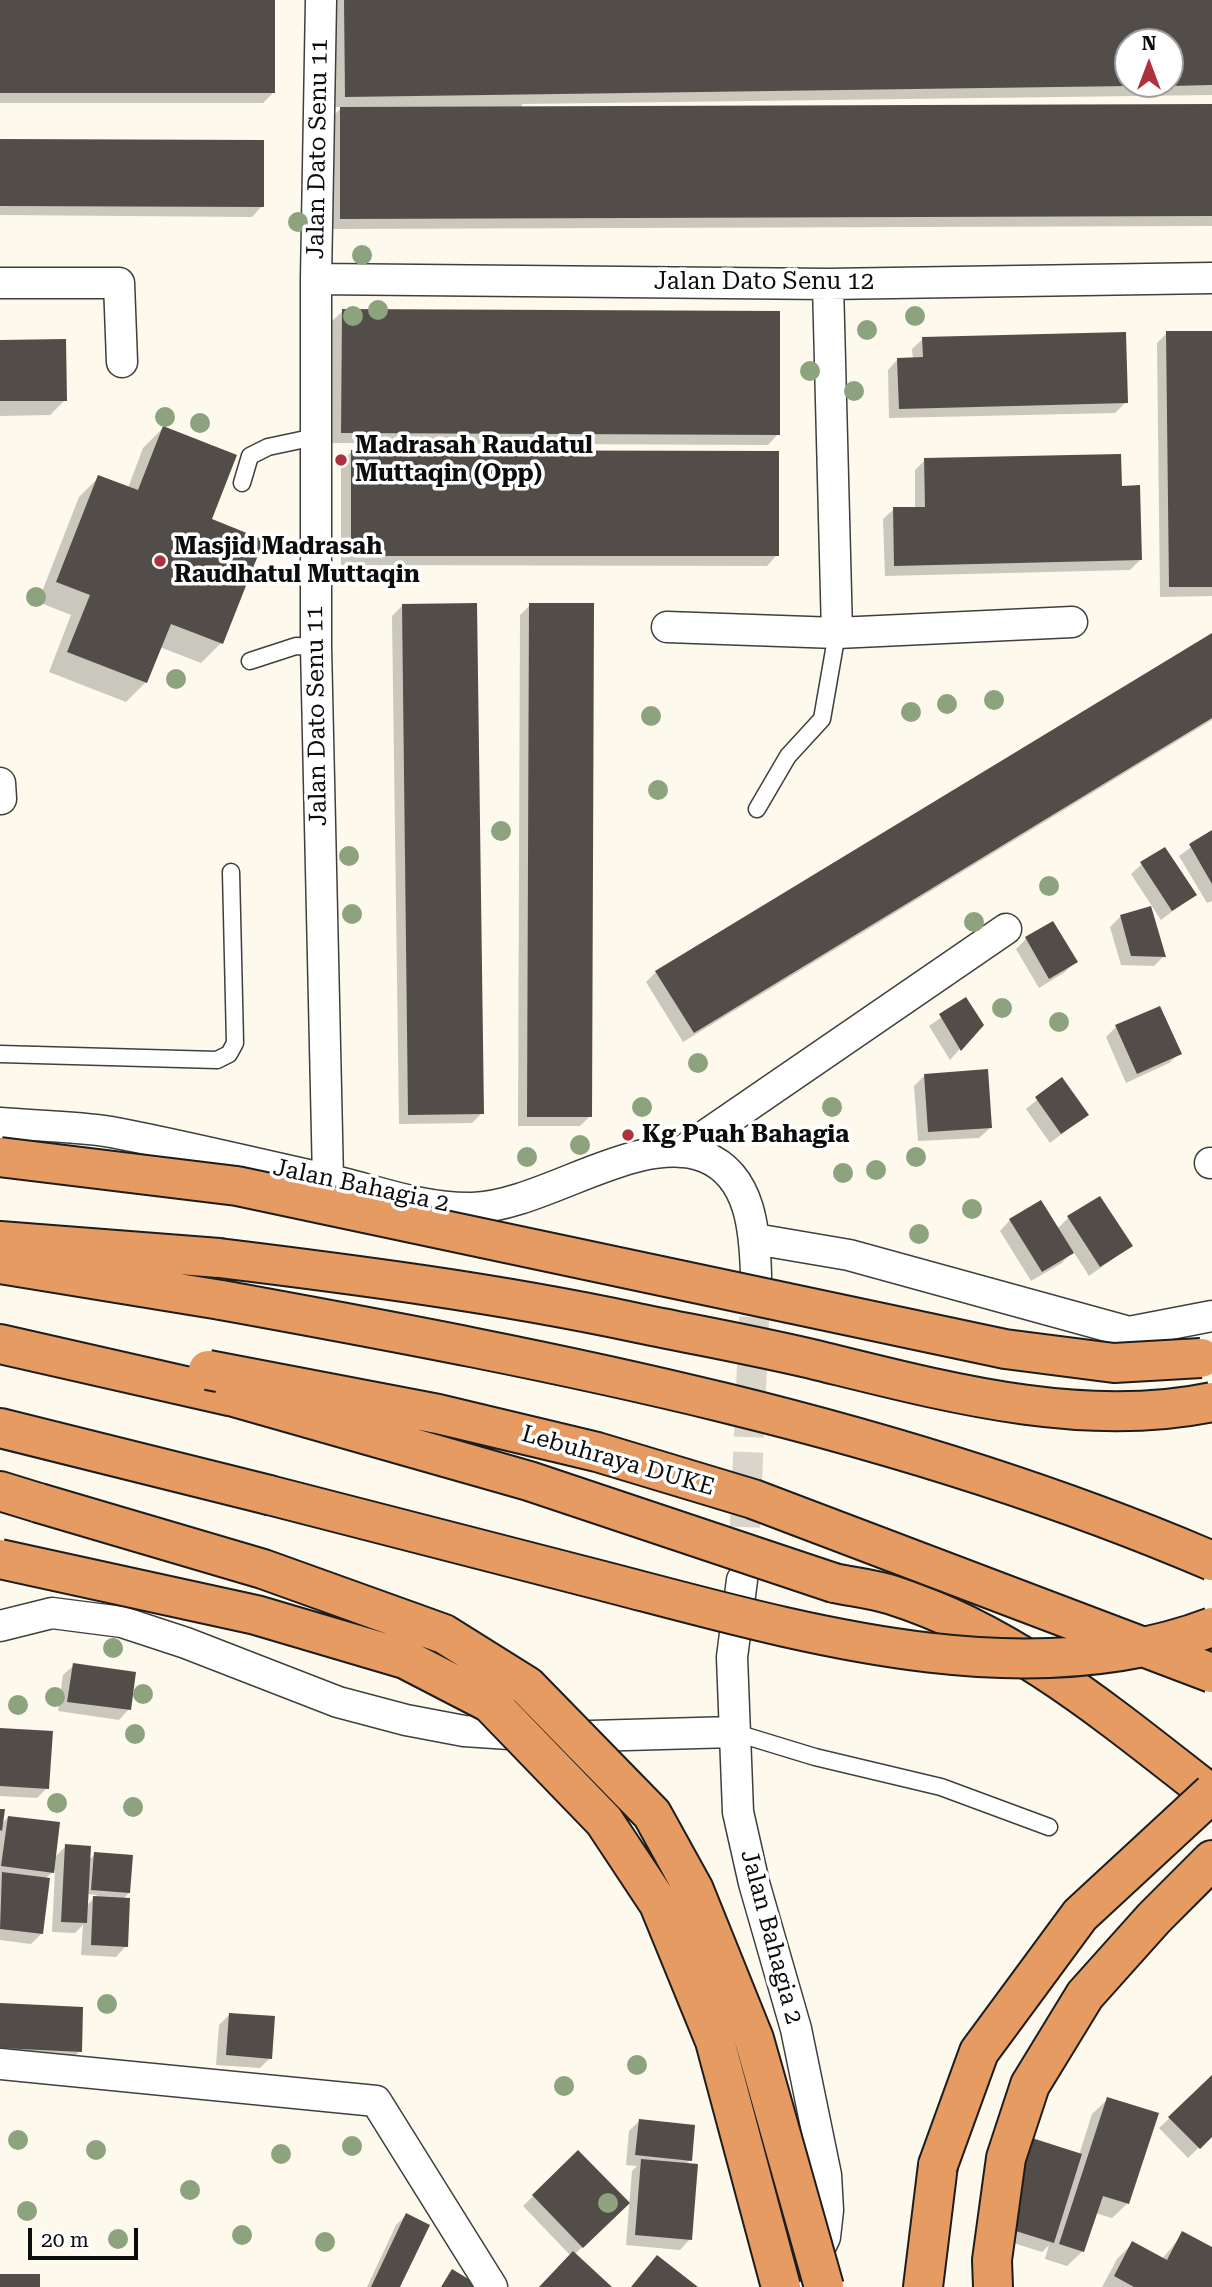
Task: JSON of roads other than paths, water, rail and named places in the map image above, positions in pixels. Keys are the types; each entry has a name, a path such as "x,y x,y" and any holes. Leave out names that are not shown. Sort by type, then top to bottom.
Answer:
{"highway":[{"path":"0,1157 237,1186 1005,1349 1114,1363 1206,1357"},
{"path":"0,1241 219,1258 416,1283 600,1315 818,1360 897,1381 1024,1403 1097,1411 1166,1411 1212,1402"},
{"path":"0,1264 221,1300 498,1351 773,1416 942,1463 1145,1532 1212,1561"},
{"name":"Lebuhraya DUKE","path":"0,1330 218,1383 438,1414 597,1452 753,1499 1212,1673"},
{"path":"0,1344 218,1383 529,1481 834,1583 891,1594 985,1633 1067,1684 1212,1794 1080,1915 979,2052 938,2165 923,2287"},
{"path":"0,1428 269,1494 693,1604 852,1640 948,1653 1007,1657 1062,1656 1164,1642 1212,1627"},
{"path":"0,1491 263,1569 444,1634 527,1686 652,1814 694,1890 754,2039 824,2287"},
{"path":"0,1559 256,1615 405,1659 490,1703 604,1821 659,1904 715,2041 781,2287"},
{"path":"993,2287 992,2260 1006,2158 1030,2085 1085,1995 1154,1918 1212,1860"}],"street":[{"name":"Jalan Dato Senu 11","path":"321,0 316,279 316,648 328,1179"},
{"name":"Jalan Dato Senu 12","path":"316,279 828,284 1212,278"},
{"path":"0,283 118,283 122,362"},
{"path":"828,284 837,633"},
{"path":"667,627 837,633 1072,622"},
{"path":"0,783 1,799"},
{"path":"681,1152 1006,929"},
{"name":"Jalan Bahagia 2","path":"0,1123 108,1132 328,1179 431,1205 491,1207 529,1198 630,1159 681,1152 706,1158 729,1174 747,1199 755,1239 756,1276"},
{"path":"755,1239 849,1255 1129,1332 1212,1316"},
{"name":"Jalan Bahagia 2","path":"742,1580 732,1657 738,1812 754,1884 796,2029 826,2175 828,2210 825,2237 801,2287"},
{"path":"0,1626 52,1613 122,1622 186,1643 338,1702 406,1720 464,1731 555,1737 733,1732"},
{"path":"0,2064 376,2101 492,2287"}],"lane":[{"path":"242,483 250,456 268,447 315,437"},
{"path":"757,809 788,757 822,719 837,633"},
{"path":"250,661 296,646 316,648"},
{"path":"0,1054 217,1060 229,1054 236,1042 230,872"},
{"path":"733,1732 816,1757 941,1787 1049,1826"}],"tunnel":[{"path":"743,1572 756,1276"}],"place":[{"name":"Madrasah Raudatul Muttaqin (Opp)","path":"341,460"},
{"name":"Masjid Madrasah Raudhatul Muttaqin","path":"160,561"},
{"name":"Kg Puah Bahagia","path":"628,1135"}]}
